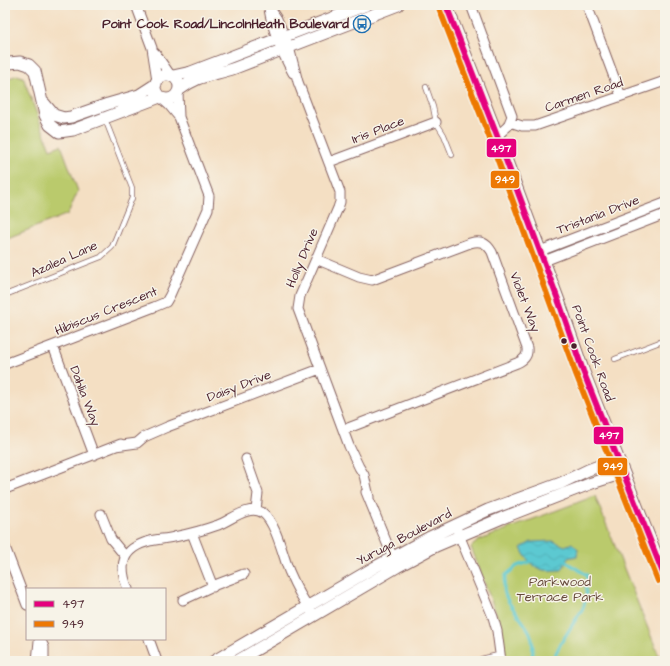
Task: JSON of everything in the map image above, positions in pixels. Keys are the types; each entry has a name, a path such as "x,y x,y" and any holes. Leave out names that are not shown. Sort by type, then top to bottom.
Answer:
{"main road":[{"name":"Point Cook Road","path":"446,5 542,256 583,371 665,578"}],"street":[{"path":"136,5 152,48 156,91 161,98"},
{"path":"43,102 54,115 64,118 71,117 115,101 139,96 164,76 191,72 366,5"},
{"path":"5,65 20,62 29,65 35,72 45,115 50,125 55,130 63,132 161,98 169,100 176,96 179,91 189,83 199,77 229,70 398,5"},
{"path":"471,5 511,110 512,116 508,126 497,136"},
{"path":"586,5 621,96"},
{"name":"Holly Drive","path":"269,6 271,21 285,48 340,192 340,202 300,296 298,306 299,314 349,446 364,475 369,497 395,562"},
{"path":"152,48 178,82 179,91"},
{"name":"Carmen Road","path":"510,122 522,126 535,126 665,81"},
{"name":"Hibiscus Crescent","path":"179,91 179,117"},
{"name":"Hibiscus Crescent","path":"5,364 154,307 166,302 170,296 210,203 207,188 179,117 169,104 161,98"},
{"path":"63,132 64,118"},
{"name":"Iris Place","path":"329,162 436,122"},
{"name":"Tristania Drive","path":"542,256 665,203"},
{"name":"Tristania Drive","path":"542,256 665,214"},
{"name":"Violet Way","path":"316,259 359,277 372,280 470,243 482,242 488,246 492,252 527,348 527,355 525,358 517,363 343,430"},
{"name":"Dahlia Way","path":"52,346 94,455"},
{"name":"Daisy Drive","path":"5,489 94,455 140,433 167,427 320,369"},
{"path":"246,459 258,493 256,510"},
{"name":"Yuruga Boulevard","path":"237,661 311,612 455,524 617,459"},
{"name":"Yuruga Boulevard","path":"395,562 540,502 623,473"},
{"path":"128,588 122,564 125,556 134,548 145,542 192,533 219,524 245,512 256,510 265,515 273,529 292,576 311,612"},
{"path":"101,514 111,539 125,556"},
{"path":"455,524 493,617 497,631 501,659 483,661"},
{"path":"192,533 213,587"},
{"path":"5,547 26,602"},
{"path":"183,600 244,574"},
{"name":"Yuruga Boulevard","path":"214,661 311,612"},
{"path":"36,661 40,640"},
{"path":"40,640 44,647 44,661"},
{"path":"149,640 157,661"}],"lane":[{"path":"426,87 434,107 436,122 444,135 452,155"},
{"name":"Azalea Lane","path":"5,295 101,257 112,247 132,198 132,188 104,118"},
{"path":"615,359 665,340"}],"green space":[{"path":"17,75 23,77 50,149 61,145 78,191 68,214 5,239 5,80"},
{"name":"Parkwood Terrace Park","path":"595,496 661,661 506,661 497,616 471,547 478,541 512,527"}],"water":[{"path":"553,541 565,546 572,543 578,549 577,556 568,558 562,570 545,570 535,567 529,561 521,548 531,542"}],"waterway":[{"path":"530,562 517,566 506,575 504,588 507,599 530,633 533,643 532,661"},
{"path":"552,661 561,643 583,608 586,598 587,575 566,562"}],"transit line":[{"name":"497","path":"446,5 497,136 583,371 665,578"},
{"name":"949","path":"439,8 490,139 576,374 658,581"}],"place":[{"name":"Point Cook Road/LincolnHeath Boulevard","path":"362,24"}]}
